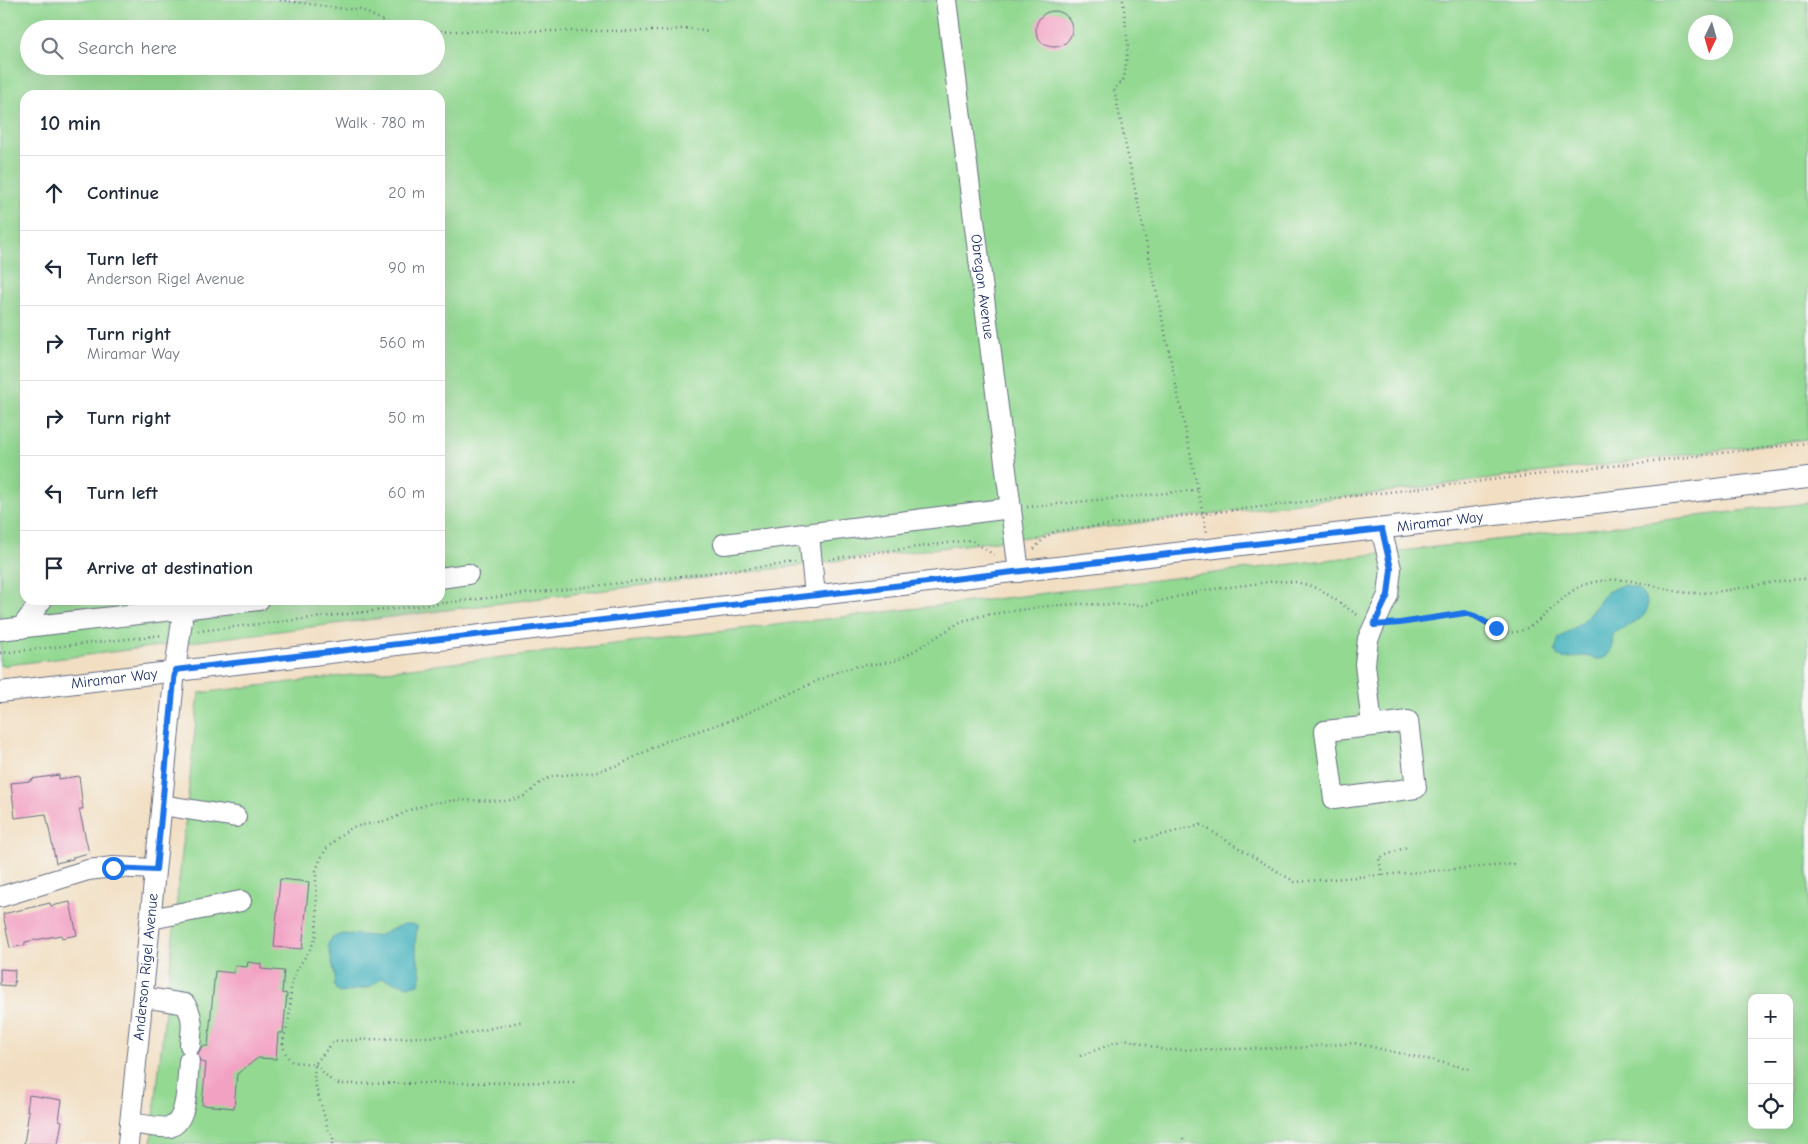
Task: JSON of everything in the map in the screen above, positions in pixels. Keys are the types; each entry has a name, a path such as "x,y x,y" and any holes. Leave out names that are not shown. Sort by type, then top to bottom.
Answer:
{"street":[{"name":"Obregon Avenue","path":"946,0 1018,565"},
{"name":"Miramar Way","path":"0,692 815,596 1018,565 1210,549 1808,478"},
{"path":"724,544 1011,508"},
{"path":"1372,726 1365,664 1368,640 1388,595 1391,569 1382,529"},
{"path":"809,534 815,596"},
{"path":"445,577 468,574"},
{"path":"21,628 38,605"},
{"path":"0,630 153,606 180,610 220,605"},
{"name":"Anderson Rigel Avenue","path":"128,1144 175,670 182,621 180,610"},
{"path":"1408,721 1416,788 1334,798 1325,731 1372,726 1408,721"},
{"path":"162,805 236,817"},
{"path":"0,897 88,870 113,868 156,870"},
{"path":"150,919 241,901"},
{"path":"130,1123 169,1127 178,1122 184,1112 193,1022 190,1012 184,1004 143,997"}],"path":[{"path":"280,0 345,9 360,9 381,20"},
{"path":"1123,0 1128,46 1124,79 1114,89 1210,549"},
{"path":"445,31 664,31 688,28 708,32"},
{"path":"445,603 812,561 971,540 1000,559 1018,565 1043,539 1055,531 1808,443"},
{"path":"1011,508 1198,490"},
{"path":"574,1082 339,1084 315,1064 292,1062 286,1055 283,1047 289,1021 291,984 298,968 314,945 317,917 316,871 326,849 342,834 353,827 390,820 410,810 432,803 458,800 514,801 531,792 553,776 586,774 621,764 664,742 732,720 839,671 904,658 962,621 985,615 1076,604 1143,605 1206,590 1277,581 1296,582 1321,590 1374,625 1465,613 1506,632 1526,628 1538,620 1556,603 1581,586 1608,580 1638,581 1693,593 1808,579"},
{"path":"0,652 426,605"},
{"path":"1137,841 1201,825 1295,882 1517,864"},
{"path":"1382,875 1379,858 1409,846"},
{"path":"333,1144 333,1138 328,1129 314,1080 315,1064 334,1041 446,1036 470,1033 524,1021"},
{"path":"1080,1056 1124,1039 1164,1050 1296,1048 1354,1043 1471,1069"},
{"path":"1183,1139 1184,1144"}],"green space":[{"path":"0,0 1808,0 1808,439 0,666"},
{"path":"1808,503 1808,1144 151,1144 199,693"}],"water":[{"path":"1622,585 1636,588 1641,592 1647,605 1646,611 1638,620 1613,634 1608,655 1601,659 1587,656 1561,658 1558,656 1555,650 1559,638 1583,622 1607,592"},
{"path":"404,924 417,926 415,946 421,975 419,984 408,986 382,978 370,987 340,993 337,991 334,985 335,975 328,945 331,938 343,934 377,936"}],"building":[{"path":"1054,11 1061,12 1067,16 1071,22 1071,36 1067,42 1061,46 1054,47 1047,46 1041,42 1037,36 1036,29 1037,22 1041,16 1047,12"},
{"path":"59,775 59,779 79,776 83,809 79,809 89,853 56,863 46,814 15,818 11,783"},
{"path":"280,879 309,882 302,949 274,947"},
{"path":"70,902 77,935 62,938 61,935 25,942 25,945 10,948 3,914 50,903 51,906"},
{"path":"248,962 261,964 261,969 284,971 282,993 287,994 283,1033 278,1033 276,1059 258,1058 237,1074 234,1108 202,1105 206,1063 201,1062 198,1054 202,1046 208,1046 215,971 234,973 235,966 247,967"},
{"path":"0,969 15,970 14,986 0,985"},
{"path":"29,1095 62,1100 59,1120 62,1121 58,1144 24,1144 29,1111 27,1111"}],"route":[{"path":"113,868 156,870 175,670 1382,529 1391,569 1388,595 1374,625 1465,613 1475,616 1496,628"}]}
